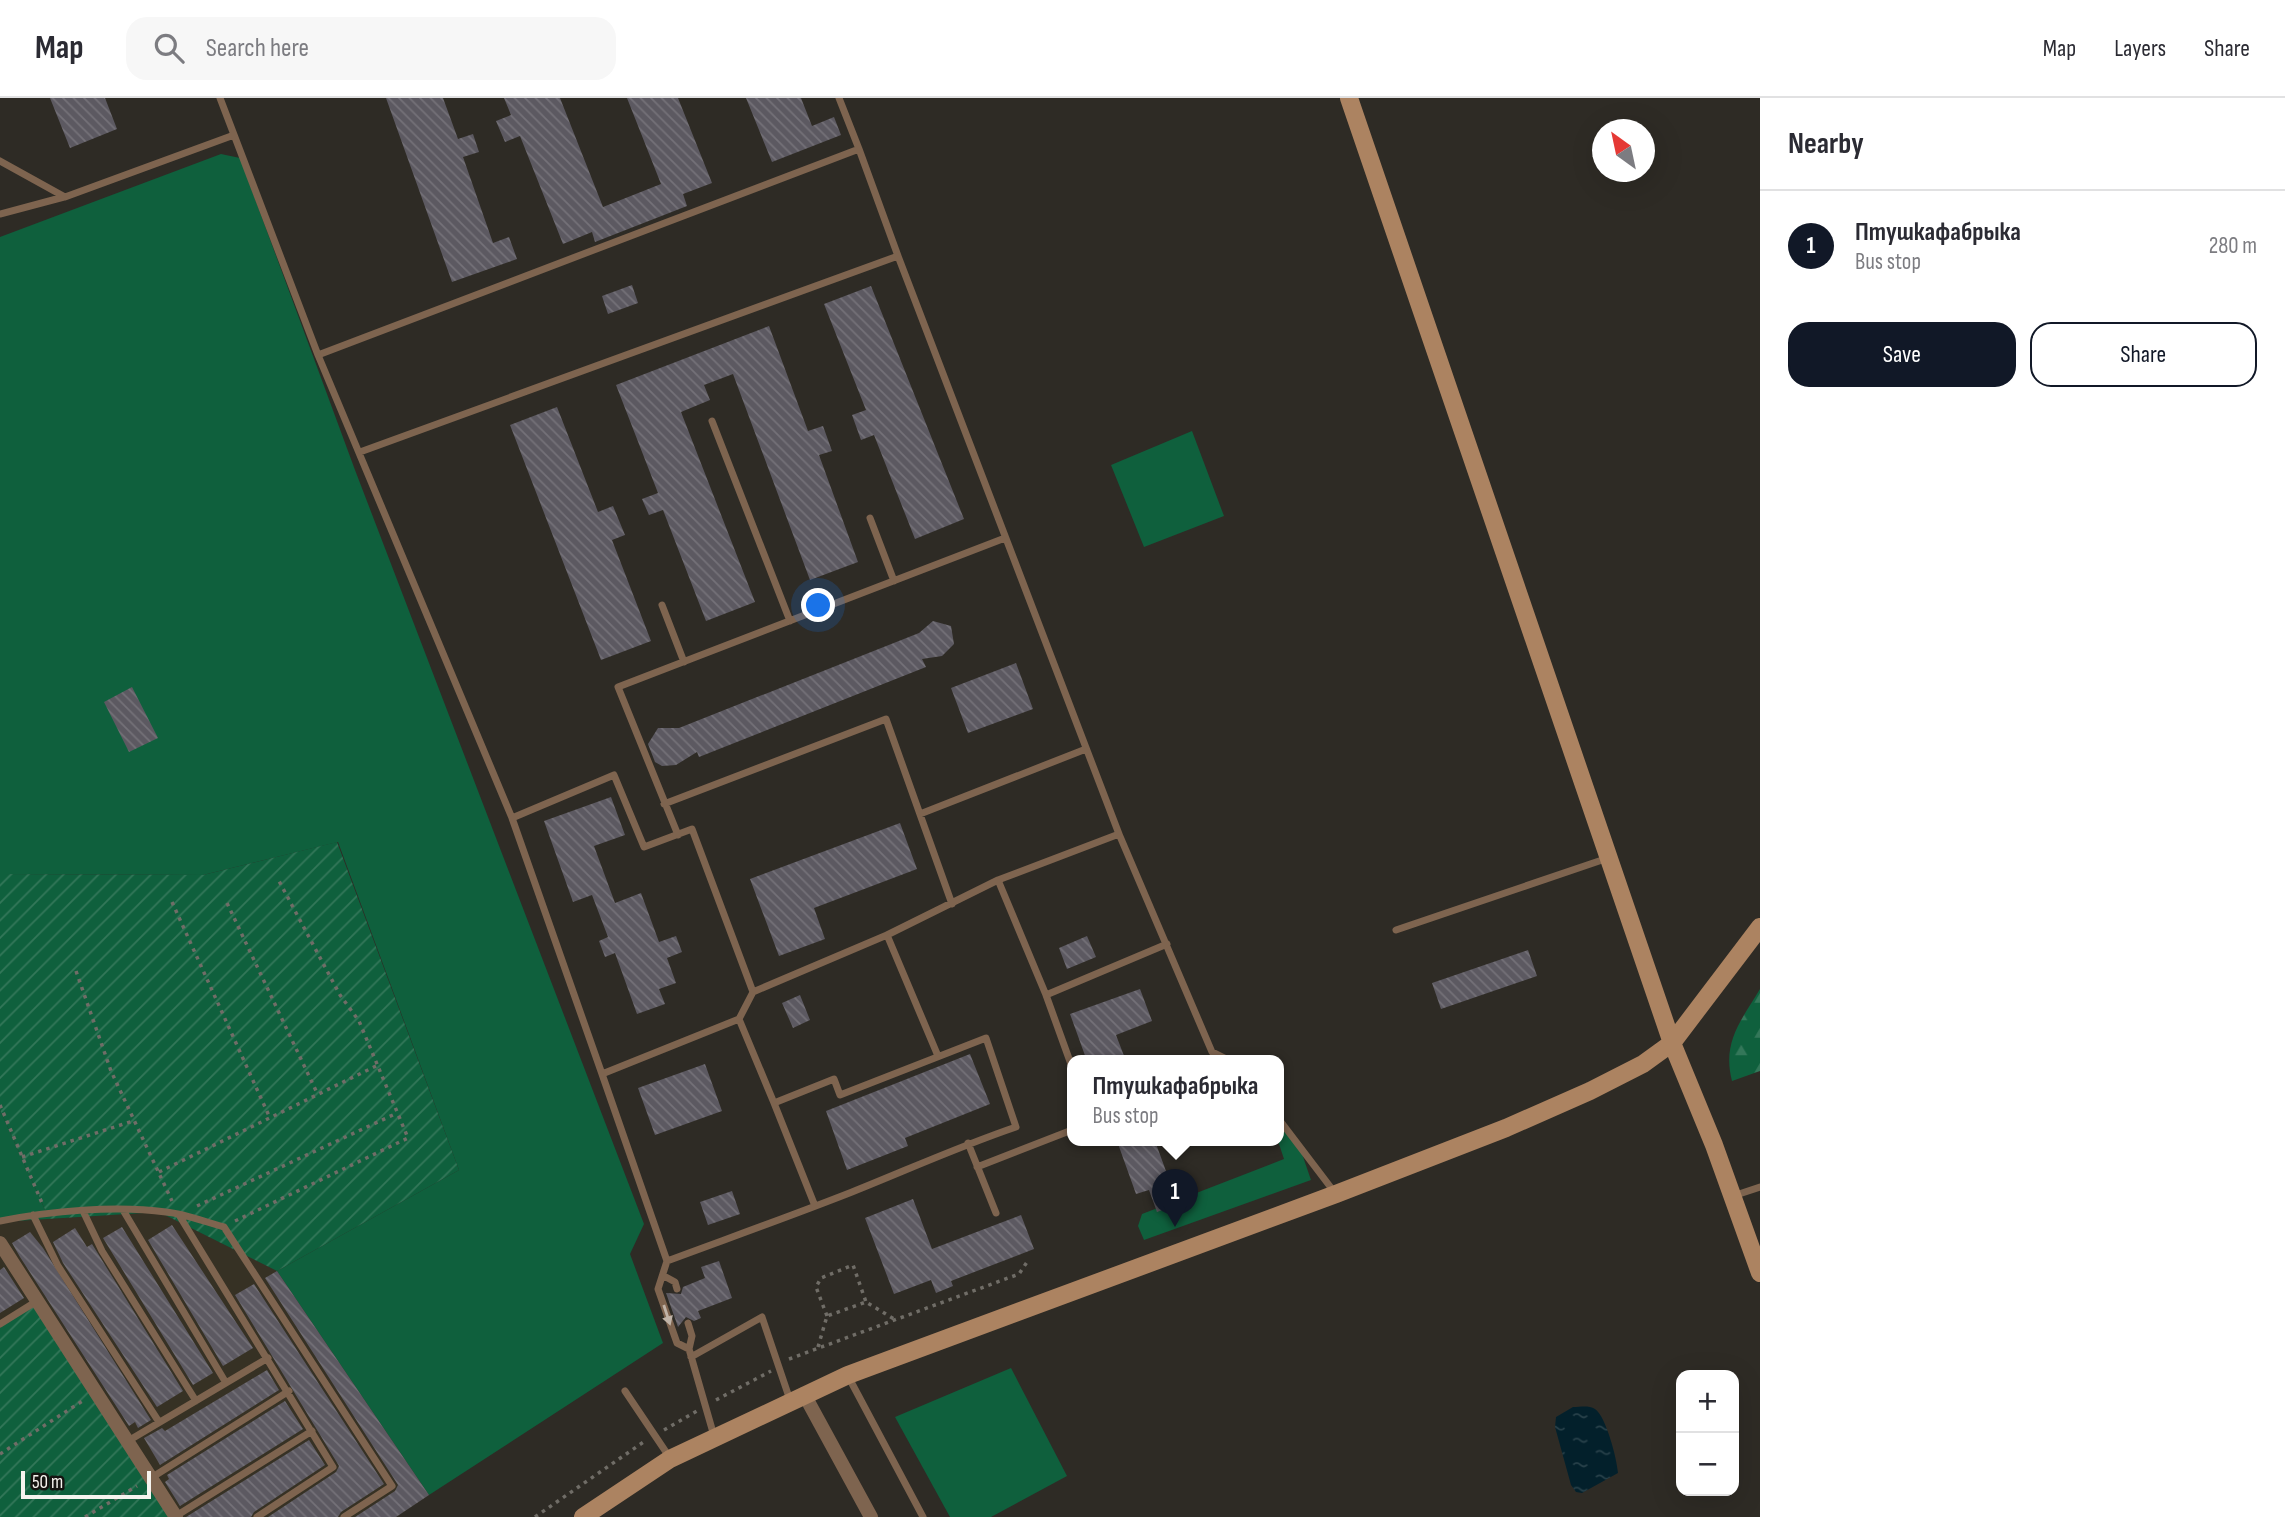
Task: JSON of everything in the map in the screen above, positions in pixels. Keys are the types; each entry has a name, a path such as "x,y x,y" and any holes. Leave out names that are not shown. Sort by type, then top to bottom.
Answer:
{"main road":[{"path":"1349,98 1672,1043 1760,1273"},
{"path":"583,1517 670,1459 848,1375 1336,1194 1530,1118 1643,1063 1672,1043 1760,927"}],"street":[{"path":"1,1248 38,1301 176,1517"},
{"path":"797,1397 872,1517"}],"lane":[{"path":"220,98 318,355 512,818 667,1261 658,1289 677,1343 690,1353"},
{"path":"839,98 1119,834 1212,1052 1218,1055"},
{"path":"0,214 65,197 234,135"},
{"path":"318,355 859,149"},
{"path":"0,161 65,197"},
{"path":"360,452 898,256"},
{"path":"712,421 790,621"},
{"path":"870,518 894,581"},
{"path":"678,835 618,687 1005,538"},
{"path":"662,605 684,662"},
{"path":"664,804 886,719 951,904"},
{"path":"920,814 1086,750"},
{"path":"512,818 614,775 644,847 692,829 752,992"},
{"path":"602,1074 739,1018 752,992 887,935 998,880 1119,834"},
{"path":"1396,930 1609,858"},
{"path":"998,880 1068,1055"},
{"path":"887,935 938,1056"},
{"path":"1046,995 1167,944"},
{"path":"739,1018 815,1206"},
{"path":"667,1261 815,1206 968,1143 1016,1127 986,1038 840,1095 834,1079 774,1103"},
{"path":"1284,1126 1336,1194"},
{"path":"977,1167 1067,1132"},
{"path":"968,1143 996,1213"},
{"path":"1732,1196 1760,1186"},
{"path":"123,1210 226,1383"},
{"path":"0,1221 33,1215 123,1210 178,1215 224,1227 392,1486 344,1517"},
{"path":"84,1213 102,1251 196,1401"},
{"path":"33,1215 58,1266 159,1422"},
{"path":"178,1215 289,1391 333,1467 257,1517"},
{"path":"664,1276 675,1282 677,1289"},
{"path":"0,1324 38,1301"},
{"path":"690,1353 762,1317 797,1397"},
{"path":"688,1323 692,1336 690,1353 714,1436"},
{"path":"127,1441 268,1358"},
{"path":"848,1375 923,1517"},
{"path":"151,1478 289,1391"},
{"path":"625,1391 670,1459"},
{"path":"176,1517 312,1431"}],"path":[{"path":"224,1227 408,1138 395,1114 359,1021 340,995 279,881"},
{"path":"172,902 270,1118"},
{"path":"227,903 318,1095"},
{"path":"76,971 110,1071 178,1215 395,1114"},
{"path":"159,1172 376,1066"},
{"path":"0,1105 47,1214"},
{"path":"22,1157 134,1121"},
{"path":"790,1357 1019,1274 1027,1262"},
{"path":"818,1347 827,1316 816,1287 821,1278 853,1265 866,1302 895,1319"},
{"path":"827,1316 866,1302"},
{"path":"0,1454 96,1392"},
{"path":"85,1517 151,1478"}],"shaded area":[{"path":"159,1212 277,1271 429,1495 396,1517 174,1517 0,1324 0,1222"}],"green space":[{"path":"221,154 240,158 355,470 644,1224 630,1254 663,1343 429,1495 277,1271 459,1170 338,842 203,875 0,874 0,237"},
{"path":"1192,431 1224,516 1144,547 1111,465"},
{"path":"337,842 459,1170 277,1271 159,1212 0,1222 47,1214 0,1110 0,874 203,875"},
{"path":"1760,989 1760,1071 1732,1081 1729,1055 1731,1043"},
{"path":"0,1110 47,1214 0,1221"},
{"path":"1284,1126 1299,1145 1311,1180 1144,1240 1138,1226 1142,1214 1284,1159 1280,1146 1284,1146"},
{"path":"38,1301 171,1517 0,1517 0,1324"},
{"path":"1011,1368 1067,1476 991,1517 950,1517 895,1417"}],"water":[{"path":"1573,1407 1590,1407 1599,1413 1610,1438 1618,1473 1582,1493 1576,1492 1571,1485 1555,1427 1556,1417"}],"building":[{"path":"50,98 105,98 117,129 70,148"},
{"path":"386,98 443,98 458,139 473,134 479,152 463,157 493,243 509,237 517,259 452,282"},
{"path":"504,98 560,98 603,207 661,184 627,98 678,98 712,183 683,194 687,206 595,242 592,232 563,244 520,136 505,142 496,121 511,115"},
{"path":"746,98 801,98 812,126 834,117 841,135 772,162"},
{"path":"632,285 638,303 608,314 602,296"},
{"path":"871,286 964,519 915,539 874,435 861,440 852,415 866,410 824,304"},
{"path":"769,326 808,431 823,426 832,451 819,455 858,562 810,580 733,374 704,385 710,400 681,412 755,602 706,621 663,510 649,515 642,499 658,493 616,385"},
{"path":"557,407 598,512 613,506 625,535 612,540 651,641 601,660 510,425"},
{"path":"933,621 951,626 954,644 942,656 922,659 926,667 699,757 697,752 676,765 662,766 655,762 648,744 658,728 679,728 919,633"},
{"path":"1016,663 1033,709 968,733 951,688"},
{"path":"132,687 158,738 129,752 104,702"},
{"path":"611,797 625,835 594,846 615,903 641,893 659,942 676,936 682,952 667,958 676,983 659,989 665,1004 637,1014 615,953 605,957 599,941 608,937 592,895 573,902 544,821"},
{"path":"900,823 917,869 814,908 825,939 779,956 750,879"},
{"path":"1087,936 1096,957 1067,969 1059,948"},
{"path":"1528,950 1537,976 1441,1009 1432,983"},
{"path":"1140,989 1152,1021 1116,1035 1124,1055 1085,1055 1070,1014"},
{"path":"800,995 810,1020 793,1028 782,1003"},
{"path":"970,1054 990,1104 905,1138 908,1146 847,1170 826,1111"},
{"path":"705,1064 722,1111 655,1135 638,1088"},
{"path":"1119,1146 1157,1146 1178,1204 1157,1212 1149,1190 1136,1194"},
{"path":"732,1191 740,1214 708,1225 700,1202"},
{"path":"913,1199 932,1249 1021,1215 1034,1249 951,1281 953,1286 936,1293 931,1280 894,1294 865,1218"},
{"path":"172,1225 253,1348 223,1366 148,1240"},
{"path":"122,1227 213,1373 193,1385 103,1238"},
{"path":"75,1228 87,1247 92,1244 183,1391 157,1407 63,1263 53,1242"},
{"path":"30,1232 43,1248 151,1420 138,1428 135,1422 129,1426 12,1243"},
{"path":"719,1261 732,1298 698,1311 701,1318 694,1321 686,1317 678,1327 666,1293 681,1294 683,1287 705,1278 701,1267"},
{"path":"4,1267 24,1298 0,1313 0,1270"},
{"path":"277,1271 429,1495 396,1517 355,1517 395,1491 398,1485 265,1278"},
{"path":"254,1284 384,1484 341,1512 338,1517 268,1517 336,1472 339,1466 235,1295"},
{"path":"267,1370 279,1390 160,1465 144,1438 162,1428 165,1431"},
{"path":"285,1401 303,1429 180,1506 165,1482 169,1479 167,1475"},
{"path":"309,1440 325,1465 254,1512 251,1517 186,1517"}],"place":[{"name":"Птушкафабрыка","path":"1175,1227"}]}
